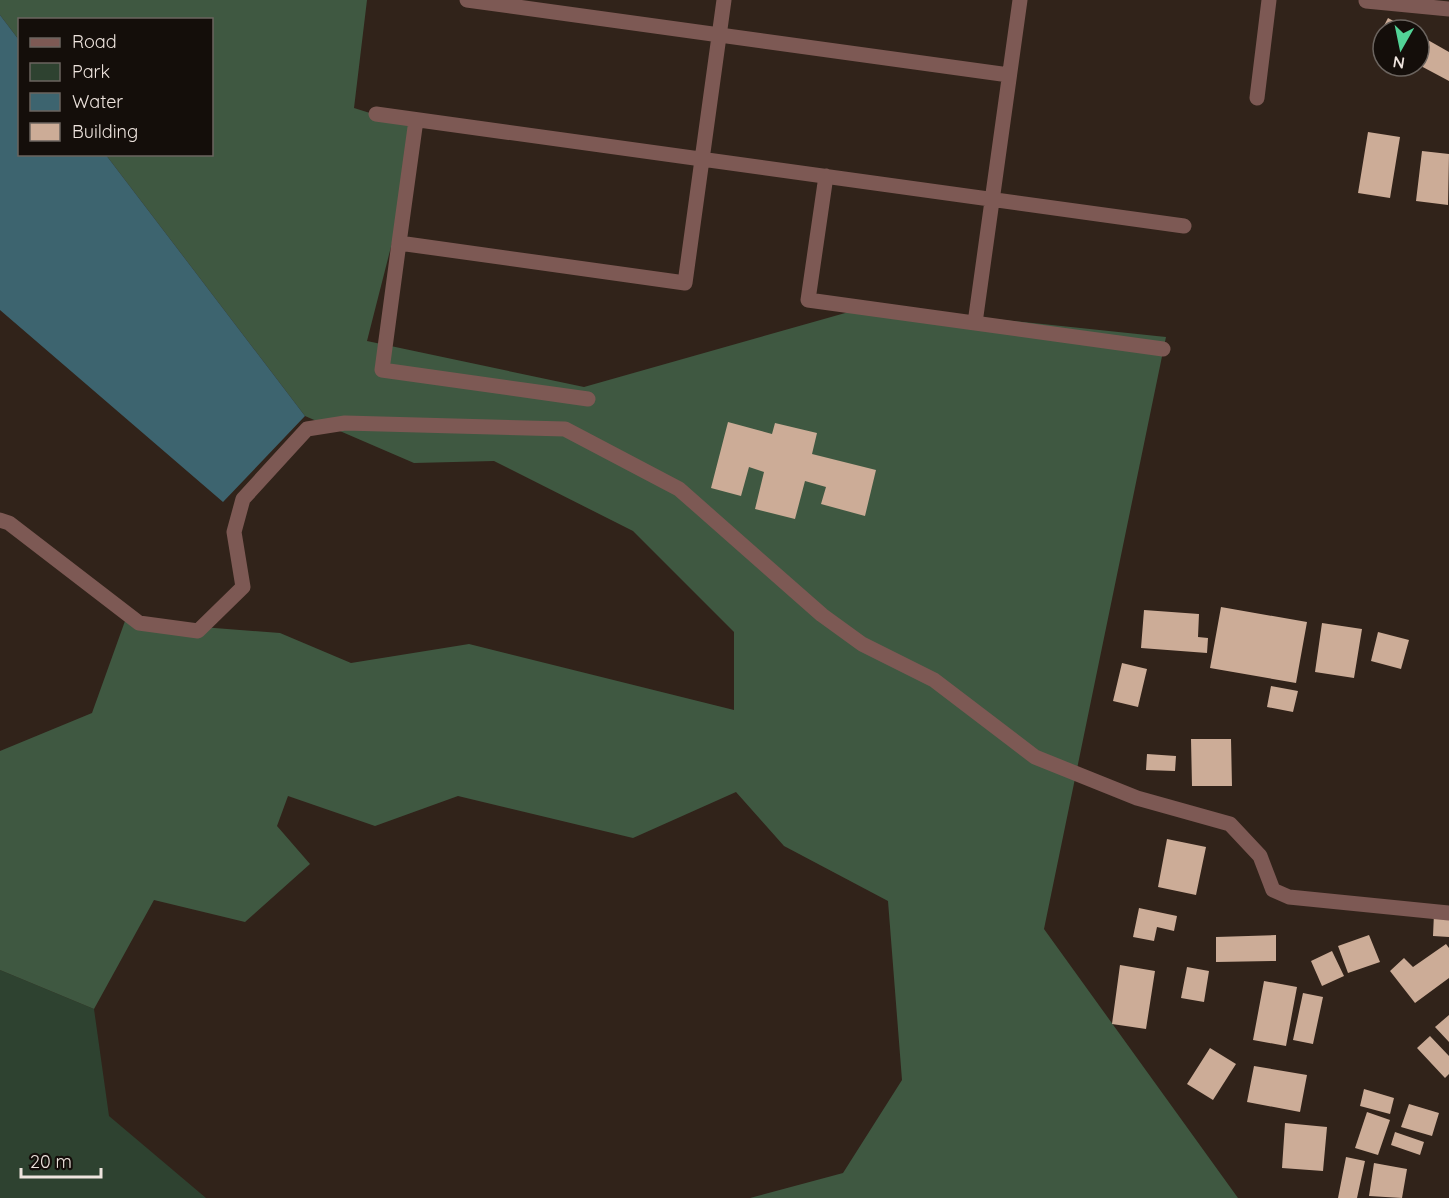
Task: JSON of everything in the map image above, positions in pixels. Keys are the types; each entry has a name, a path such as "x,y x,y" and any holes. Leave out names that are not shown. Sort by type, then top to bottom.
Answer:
{"street":[{"path":"467,0 1009,75"},
{"path":"399,243 685,283 724,0"},
{"path":"975,323 1020,0"},
{"path":"1257,98 1269,0"},
{"path":"1365,1 1449,9"},
{"path":"376,114 1184,226"},
{"path":"416,120 382,370 588,399"},
{"path":"826,176 808,300 1164,349"},
{"path":"0,520 9,523 139,623 198,631 243,586 234,532 243,499 307,429 345,423 565,429 679,489 822,615 862,644 934,680 1035,757 1137,798 1230,824 1260,856 1273,890 1288,897 1449,913"}],"green space":[{"path":"0,0 367,0 354,108 421,129 367,341 584,387 870,306 1166,337 1044,929 1238,1198 750,1198 843,1173 902,1080 888,901 784,846 736,792 633,838 458,796 375,826 288,796 277,826 310,864 245,922 154,900 94,1009 0,970 0,751 92,713 125,621 280,633 351,663 469,644 734,710 734,632 633,531 494,461 414,463 305,416 107,156 213,156 213,18 18,18 18,39 0,15"},
{"path":"0,970 94,1009 109,1116 206,1198 0,1198"}],"water":[{"path":"0,15 18,39 18,156 107,156 305,416 223,502 0,310"}],"building":[{"path":"1431,42 1449,52 1449,81 1431,71"},
{"path":"1368,132 1400,137 1390,198 1358,193"},
{"path":"1422,151 1449,154 1448,205 1416,201"},
{"path":"728,422 772,434 775,423 817,433 812,454 876,470 865,516 821,504 826,487 805,481 795,519 755,509 764,472 749,467 741,496 711,488"},
{"path":"1221,607 1307,622 1296,683 1210,668"},
{"path":"1144,610 1199,614 1198,637 1208,638 1207,653 1141,648"},
{"path":"1322,623 1362,629 1354,678 1315,672"},
{"path":"1378,632 1409,640 1401,669 1371,661"},
{"path":"1122,663 1147,669 1138,707 1113,701"},
{"path":"1271,686 1298,691 1293,712 1267,707"},
{"path":"1191,739 1231,739 1232,786 1192,786"},
{"path":"1147,754 1176,756 1175,771 1146,770"},
{"path":"1167,839 1206,847 1196,895 1158,887"},
{"path":"1139,908 1177,916 1174,931 1157,927 1154,941 1133,937"},
{"path":"1434,913 1449,913 1449,937 1433,936"},
{"path":"1276,935 1276,961 1216,962 1216,937"},
{"path":"1369,935 1380,962 1348,973 1338,946"},
{"path":"1446,944 1449,948 1449,978 1415,1003 1390,971 1404,958 1413,967"},
{"path":"1332,951 1344,976 1322,986 1311,961"},
{"path":"1120,965 1155,971 1146,1029 1112,1024"},
{"path":"1187,967 1209,971 1204,1002 1181,998"},
{"path":"1264,981 1297,987 1286,1046 1253,1040"},
{"path":"1303,993 1323,997 1313,1044 1293,1040"},
{"path":"1449,1015 1449,1042 1435,1027"},
{"path":"1430,1036 1449,1056 1449,1074 1445,1078 1417,1048"},
{"path":"1210,1048 1236,1064 1213,1100 1187,1084"},
{"path":"1254,1066 1307,1075 1300,1112 1247,1102"},
{"path":"1364,1089 1394,1098 1390,1114 1360,1106"},
{"path":"1409,1104 1439,1113 1432,1136 1401,1127"},
{"path":"1367,1112 1390,1120 1378,1155 1355,1148"},
{"path":"1285,1123 1327,1127 1323,1171 1282,1168"},
{"path":"1395,1132 1424,1142 1420,1155 1391,1145"},
{"path":"1346,1157 1365,1161 1357,1198 1338,1198"},
{"path":"1374,1163 1407,1169 1402,1198 1369,1196"}]}
